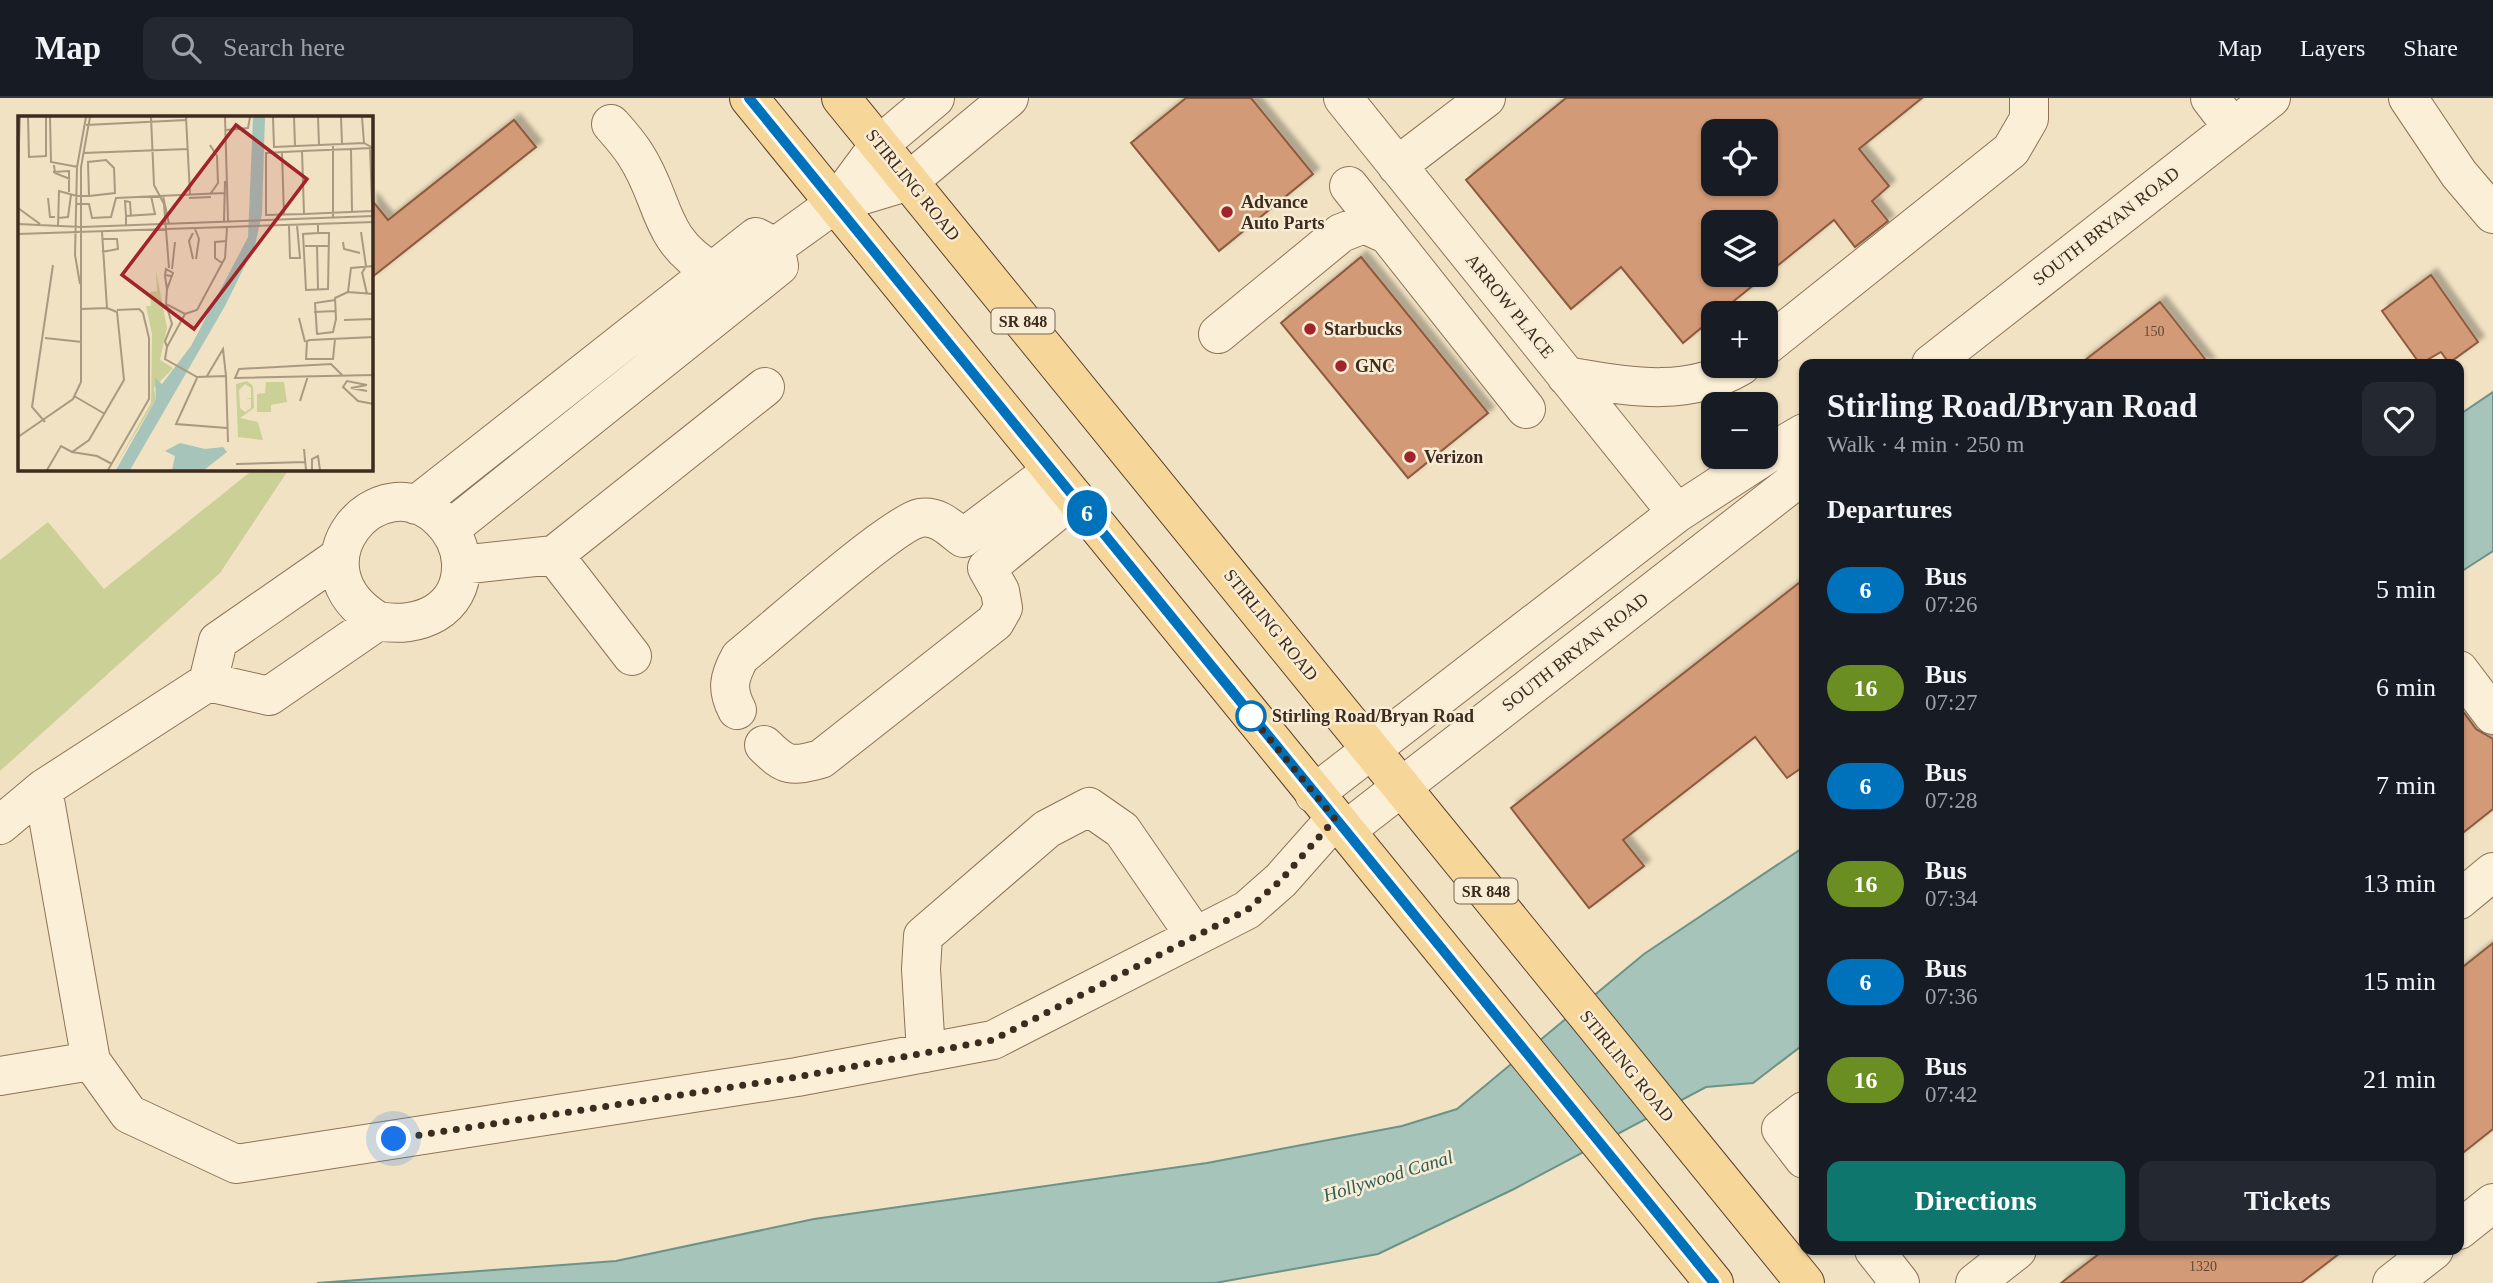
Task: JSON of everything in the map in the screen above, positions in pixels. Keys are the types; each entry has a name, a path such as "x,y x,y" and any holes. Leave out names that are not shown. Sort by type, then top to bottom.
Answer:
{"main road":[{"path":"749,98 1714,1283"},
{"name":"STIRLING ROAD","path":"841,98 1805,1283"}],"street":[{"path":"775,247 836,203 879,145 935,98"},
{"path":"836,203 909,181 1009,98"},
{"name":"ARROW PLACE","path":"1343,98 1677,513"},
{"path":"1397,166 1486,98"},
{"path":"1778,336 2011,150 2029,119 2029,98"},
{"path":"2210,98 2233,128"},
{"name":"SOUTH BRYAN ROAD","path":"1935,359 2271,98"},
{"path":"2408,98 2459,174 2493,214"},
{"path":"611,124 636,154 670,233 690,258 712,271"},
{"path":"1349,186 1526,409"},
{"path":"1218,334 1341,233 1364,224 1386,234"},
{"path":"416,505 757,237 775,247 779,267 450,529"},
{"path":"1566,376 1648,389 1702,384 1715,378"},
{"path":"461,565 554,555 765,387"},
{"name":"SOUTH BRYAN ROAD","path":"1331,815 1372,748 1677,513 1788,452"},
{"name":"SOUTH BRYAN ROAD","path":"1331,815 1403,786 1788,452"},
{"path":"963,538 1063,484"},
{"path":"987,568 1063,484"},
{"path":"395,503 416,505 435,514 450,529 458,546 461,565 457,585 448,602 434,615 416,623 397,625 378,621 362,611 348,597 340,578 339,556 345,536 357,519 375,508 395,503"},
{"path":"737,710 731,698 729,678 740,657 891,534 920,518 941,521 963,538 987,568 1000,591 1003,608 995,622 984,631 821,759 798,765 782,762 764,745"},
{"path":"554,555 632,656"},
{"path":"0,825 43,789 208,682 218,641 339,556"},
{"path":"208,682 269,696 378,621"},
{"path":"2464,677 2493,715"},
{"path":"43,789 91,1060 129,1114 236,1164 797,1077 993,1040 1247,910 1281,880 1331,815"},
{"path":"926,1053 921,969 923,936 1048,829 1088,807 1122,830 1195,936"},
{"path":"2464,896 2493,872"},
{"path":"0,1076 91,1060"},
{"path":"1799,1115 1781,1129 1799,1152"},
{"path":"2464,1226 2493,1203"},
{"path":"1878,1255 1900,1283"},
{"path":"1975,1283 2011,1255"},
{"path":"2392,1283 2428,1255"}],"green space":[{"path":"252,471 288,471 220,573 0,771 0,560 48,522 104,589"}],"water":[{"path":"2493,392 2493,551 2464,570 2464,412"},
{"name":"Hollywood Canal","path":"1799,850 1799,1048 1753,1083 1706,1087 1514,1189 1378,1254 1215,1283 317,1283 616,1261 814,1219 1207,1163 1402,1126 1457,1109 1644,954"}],"building":[{"name":"Advance Auto Parts","path":"1186,98 1251,98 1313,174 1219,251 1131,143"},
{"path":"1566,98 1922,98 1859,149 1889,186 1872,201 1888,221 1855,247 1834,220 1778,265 1778,210 1701,210 1701,287 1751,287 1734,301 1701,301 1701,328 1683,343 1621,267 1571,309 1466,180"},
{"path":"514,120 536,147 373,276 373,201 388,220"},
{"path":"1361,257 1488,413 1408,478 1281,323"},
{"path":"2431,275 2478,342 2455,359 2446,359 2441,352 2429,359 2416,359 2382,311"},
{"path":"2160,302 2205,359 2086,359"},
{"path":"1799,583 1799,770 1787,778 1755,737 1623,840 1644,866 1589,908 1511,808"},
{"path":"2464,713 2476,729 2493,739 2493,809 2464,832"},
{"path":"2493,943 2493,1129 2464,1152 2464,966"},
{"path":"2097,1255 2337,1255 2301,1283 2061,1283"}],"bus line":[{"name":"6","path":"749,98 1714,1283"}],"place":[{"name":"Advance Auto Parts","path":"1227,212"},
{"name":"Starbucks","path":"1310,329"},
{"name":"GNC","path":"1341,366"},
{"name":"Verizon","path":"1410,457"},
{"name":"Stirling Road/Bryan Road","path":"1251,716"}],"route":[{"path":"394,1139 797,1077 993,1040 1247,910 1281,880 1335,819 1246,710 1251,716"}]}
